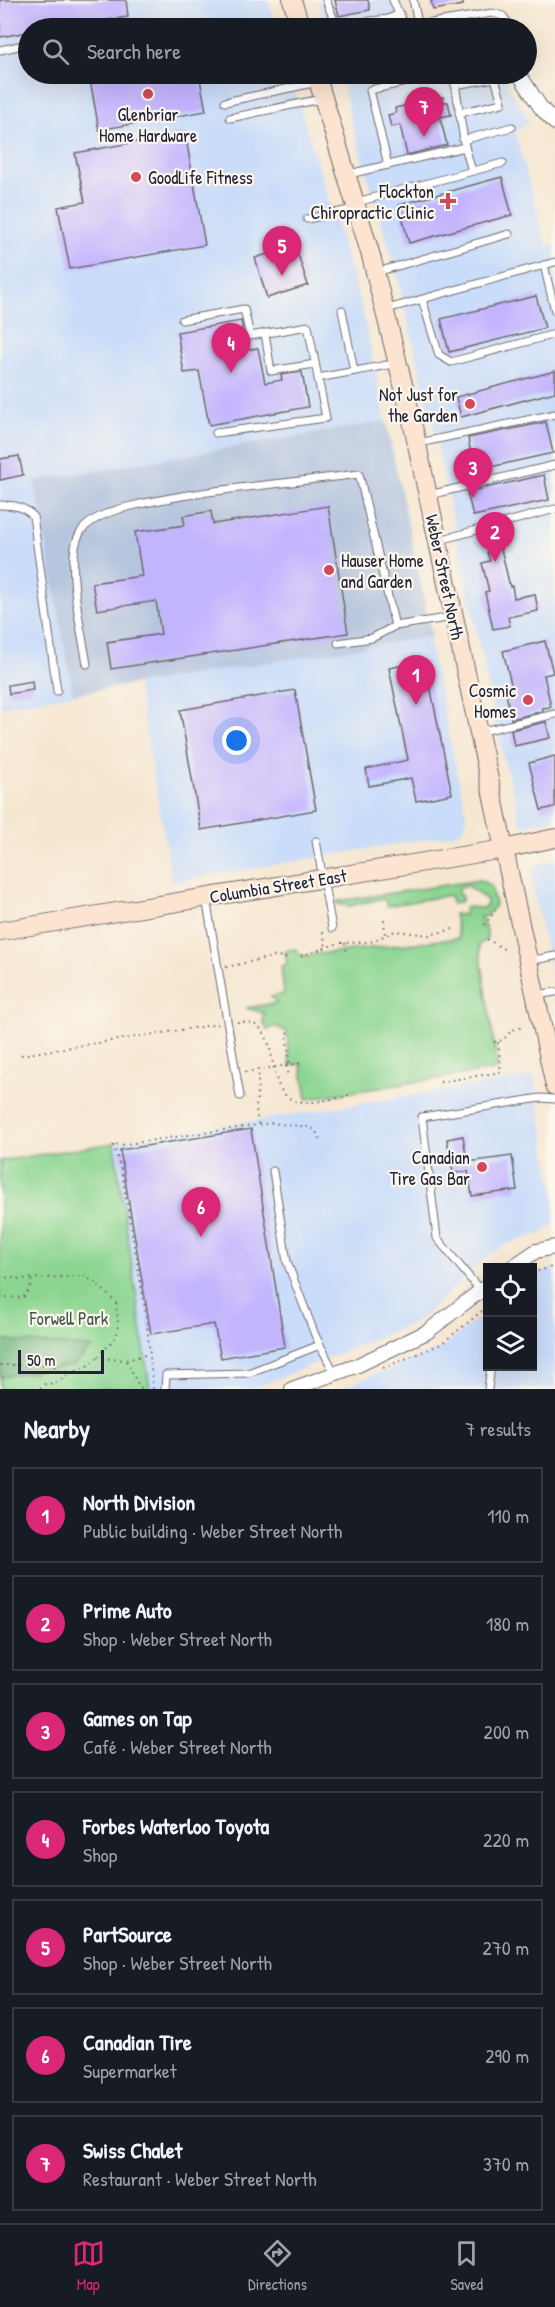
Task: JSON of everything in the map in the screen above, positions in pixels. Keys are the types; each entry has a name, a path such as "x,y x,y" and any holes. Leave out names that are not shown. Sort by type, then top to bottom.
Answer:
{"main road":[{"path":"295,1 299,18"},
{"name":"Weber Street North","path":"319,84 375,273 417,443 555,1086"},
{"name":"Columbia Street East","path":"0,932 504,849 555,838"}],"street":[{"path":"525,84 541,108 555,123"},
{"path":"518,1263 536,1251 555,1247"},
{"path":"292,1389 356,1366 427,1332 483,1293"}],"lane":[{"path":"326,0 333,18"},
{"path":"393,0 401,18"},
{"path":"413,0 417,18"},
{"path":"466,18 492,13 504,18"},
{"path":"390,18 400,14"},
{"path":"0,50 18,46"},
{"path":"225,102 319,84"},
{"path":"230,118 319,84"},
{"path":"388,165 370,90 397,84"},
{"path":"461,84 455,85 464,143 472,171"},
{"path":"459,113 502,103 497,84"},
{"path":"346,175 388,165 512,128"},
{"path":"307,219 503,163"},
{"path":"375,273 509,234"},
{"path":"384,309 555,262"},
{"path":"544,265 555,311"},
{"path":"422,299 439,355 451,362 555,334"},
{"path":"182,320 244,309 250,336 308,326 326,418 216,433"},
{"path":"342,310 354,371"},
{"path":"265,333 271,371 315,364"},
{"path":"318,378 398,363"},
{"path":"417,443 555,414"},
{"path":"428,495 555,465"},
{"path":"87,664 75,588 73,554 79,534 90,521 125,507 226,490 359,474 395,626"},
{"path":"0,505 20,507 33,516 57,691"},
{"path":"437,541 555,508"},
{"path":"338,643 372,638 395,626 453,617"},
{"path":"479,732 555,714"},
{"path":"316,841 332,928"},
{"path":"206,898 240,1096"},
{"path":"528,961 555,956"},
{"path":"536,995 555,992"},
{"path":"483,1290 437,1238 422,1117 540,1098 555,1099"},
{"path":"273,1171 287,1262 301,1301 335,1374"},
{"path":"165,1389 166,1375 248,1373 320,1345"},
{"path":"488,1389 490,1371"}],"path":[{"path":"484,925 498,906"},
{"path":"384,920 385,935"},
{"path":"301,956 345,943 370,942 395,931 429,935 457,928"},
{"path":"323,930 326,947"},
{"path":"487,939 507,951"},
{"path":"345,943 347,954"},
{"path":"218,969 277,956 288,958"},
{"path":"21,1055 243,1021 256,1024 264,1031 282,1092 290,1099 303,1102 348,1096 347,1092"},
{"path":"440,1082 501,1072 496,1042 503,1040 508,1032 524,1027"},
{"path":"288,1032 286,1034 291,1065"},
{"path":"245,1072 301,1063"},
{"path":"286,1066 288,1077"},
{"path":"258,1124 255,1109 259,1070"},
{"path":"153,1389 150,1338 121,1169 113,1144 120,1145 271,1123 309,1127 315,1130 321,1139"},
{"path":"537,1271 555,1266"},
{"path":"0,1277 32,1279 84,1276 96,1283 116,1303 117,1336 86,1367 56,1383 45,1384 40,1389"},
{"path":"0,1297 23,1298 30,1288 32,1279"},
{"path":"97,1358 126,1360 150,1354"},
{"path":"126,1360 132,1369 134,1380 142,1389"},
{"path":"0,1365 51,1365 71,1373"}],"shaded area":[{"path":"0,0 268,0 274,18 18,18 18,84 293,84 362,308 386,421 36,481 73,694 0,707"},
{"path":"317,0 400,0 408,18 322,18"},
{"path":"342,84 507,84 530,122 515,133 547,247 555,245 555,819 522,826 503,756 433,426 399,284"},
{"path":"386,421 432,636 73,694 35,481"},
{"path":"432,636 429,643 467,817 463,829 456,834 172,882 137,683"},
{"path":"555,859 555,986 532,886 532,874 537,865"},
{"path":"534,1076 555,1197 554,1224 543,1233 510,1243 491,1253 420,1319 411,1324 252,1389 150,1389 114,1143"},
{"path":"555,1267 555,1389 339,1389 441,1348 483,1314 483,1371 537,1371 537,1274"}],"green space":[{"path":"480,880 491,886 495,905 486,916 480,917 487,932 487,939 479,945 498,1069 307,1099 301,1064 290,1065 287,1032 276,1026 267,1030 263,1022 264,1013 246,1008 277,1003 271,997 284,994 281,966 287,964 285,951 295,949 302,956 459,938 454,914 464,915 465,907 483,908 487,905 487,900 466,885 458,889 462,901 452,904 450,895 387,906 385,900 380,899 349,906 338,904 337,901"},
{"name":"Forwell Park","path":"114,1143 150,1389 0,1389 0,1161"},
{"path":"0,1340 92,1347 74,1365 0,1377"}],"building":[{"path":"0,0 126,0 128,17 18,18 18,34 0,37"},
{"path":"335,0 368,0 370,10 339,16"},
{"path":"431,0 463,0 463,5 433,10"},
{"name":"Glenbriar Home Hardware","path":"91,84 201,84 206,111 99,130"},
{"path":"443,97 444,102 448,102 451,115 440,117 447,145 407,155 400,125 391,127 388,115 396,113 395,108"},
{"name":"GoodLife Fitness","path":"185,133 205,245 70,269 58,207 85,202 75,153"},
{"path":"502,177 512,215 409,243 399,205"},
{"path":"295,245 308,285 267,298 255,258"},
{"path":"536,296 545,328 449,352 441,319"},
{"path":"241,321 246,350 258,348 265,383 282,380 281,375 302,372 308,407 209,425 199,371 184,373 177,332"},
{"path":"555,371 555,392 461,417 456,397"},
{"path":"546,422 553,453 490,467 488,461 473,464 468,438"},
{"path":"19,456 23,475 0,480 0,459"},
{"path":"544,475 549,500 473,516 467,492"},
{"path":"328,506 348,633 111,669 107,642 161,634 156,601 97,610 92,583 142,576 135,532 185,525 183,516 211,511 213,524"},
{"path":"501,549 514,598 535,594 538,611 508,617 510,626 493,629 485,592 489,591 482,563 490,561 487,552"},
{"path":"545,641 553,673 544,675 551,707 511,719 506,693 513,692 503,651"},
{"path":"425,661 452,794 416,801 411,778 369,786 366,769 408,760 389,668"},
{"path":"32,681 33,690 9,694 8,685"},
{"path":"295,690 316,810 201,830 180,710"},
{"path":"546,722 550,738 514,746 511,730"},
{"path":"555,756 555,807 541,810 529,763"},
{"path":"251,1129 285,1347 221,1358 214,1324 151,1334 120,1150"},
{"name":"Canadian Tire Gas Bar","path":"463,1136 467,1162 512,1156 517,1190 472,1196 468,1171 453,1173 447,1139"}],"place":[{"name":"Glenbriar Home Hardware","path":"148,94"},
{"name":"Swiss Chalet","path":"424,137"},
{"name":"GoodLife Fitness","path":"136,177"},
{"name":"Flockton Chiropractic Clinic","path":"448,201"},
{"name":"PartSource","path":"282,276"},
{"name":"Forbes Waterloo Toyota","path":"231,373"},
{"name":"Not Just for the Garden","path":"470,404"},
{"name":"Games on Tap","path":"473,498"},
{"name":"Prime Auto","path":"495,562"},
{"name":"Hauser Home and Garden","path":"329,570"},
{"name":"Cosmic Homes","path":"528,700"},
{"name":"North Division","path":"416,705"},
{"name":"Canadian Tire Gas Bar","path":"482,1167"},
{"name":"Canadian Tire","path":"201,1237"}]}
